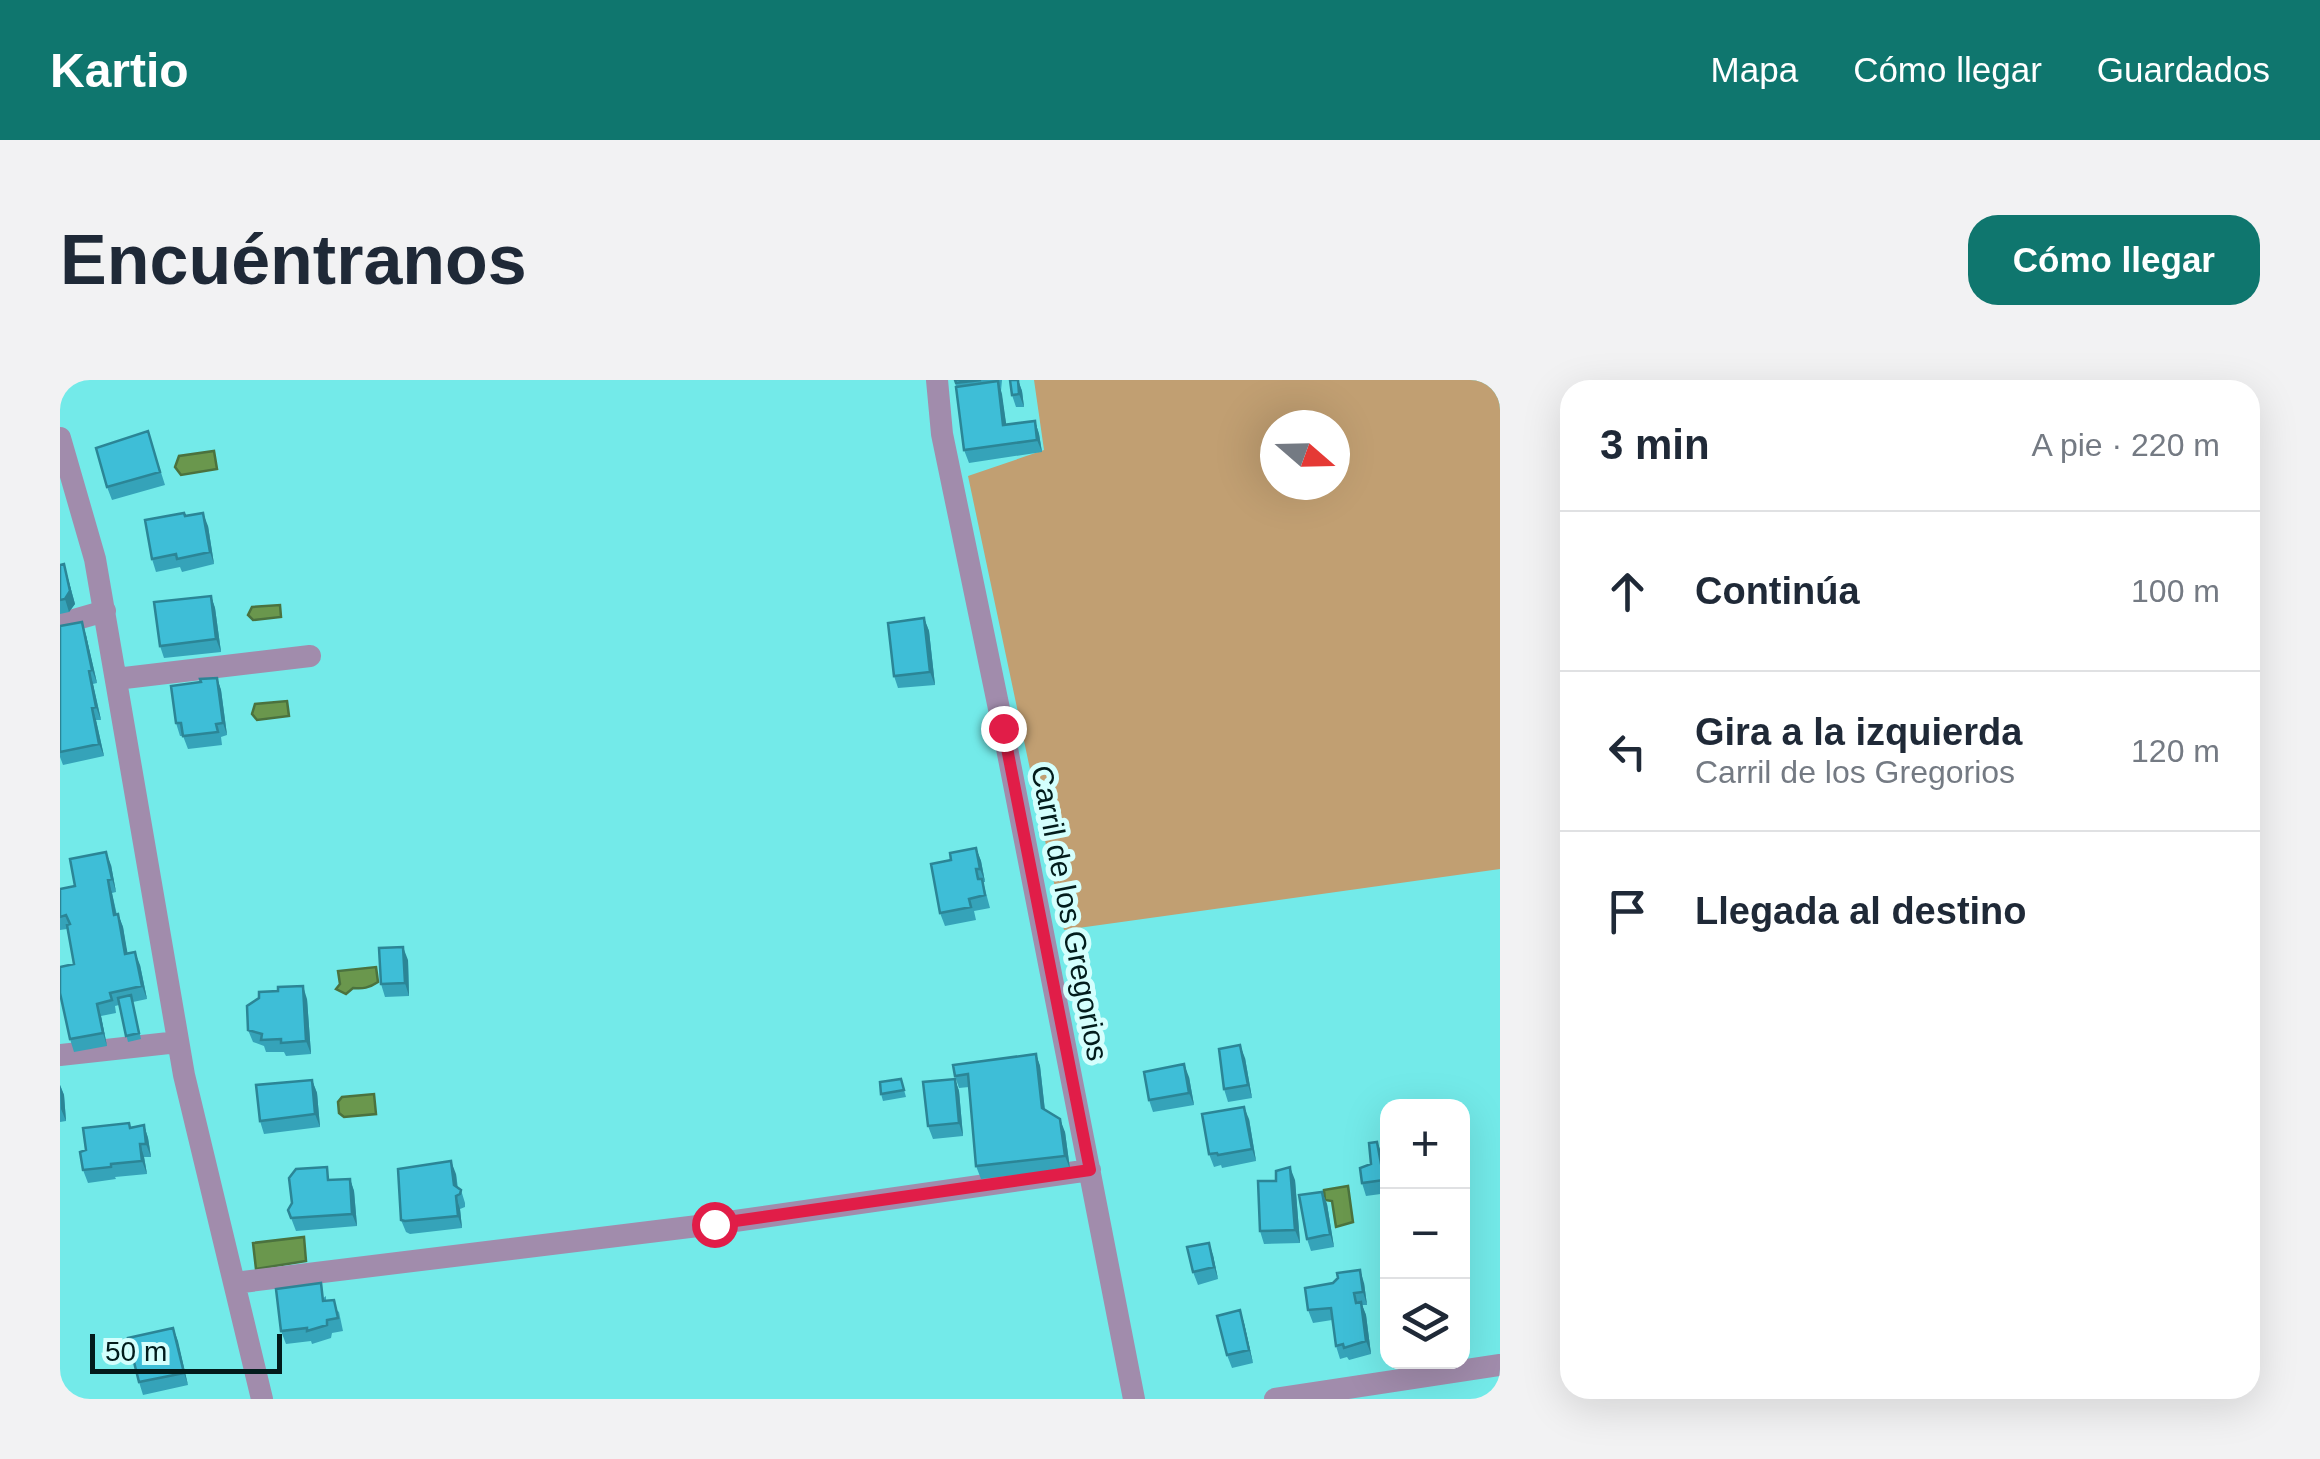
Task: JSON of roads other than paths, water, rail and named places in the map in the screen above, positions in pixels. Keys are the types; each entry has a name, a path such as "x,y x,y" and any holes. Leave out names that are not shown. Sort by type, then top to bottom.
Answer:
{"street":[{"name":"Carril de los Gregorios","path":"937,380 942,434 1134,1399"},
{"path":"60,438 96,559 184,1074 262,1399"},
{"path":"60,624 104,611"},
{"path":"116,679 310,656"},
{"path":"60,1055 178,1042"},
{"path":"234,1282 714,1224 1090,1170"},
{"path":"1275,1399 1500,1365"}]}
